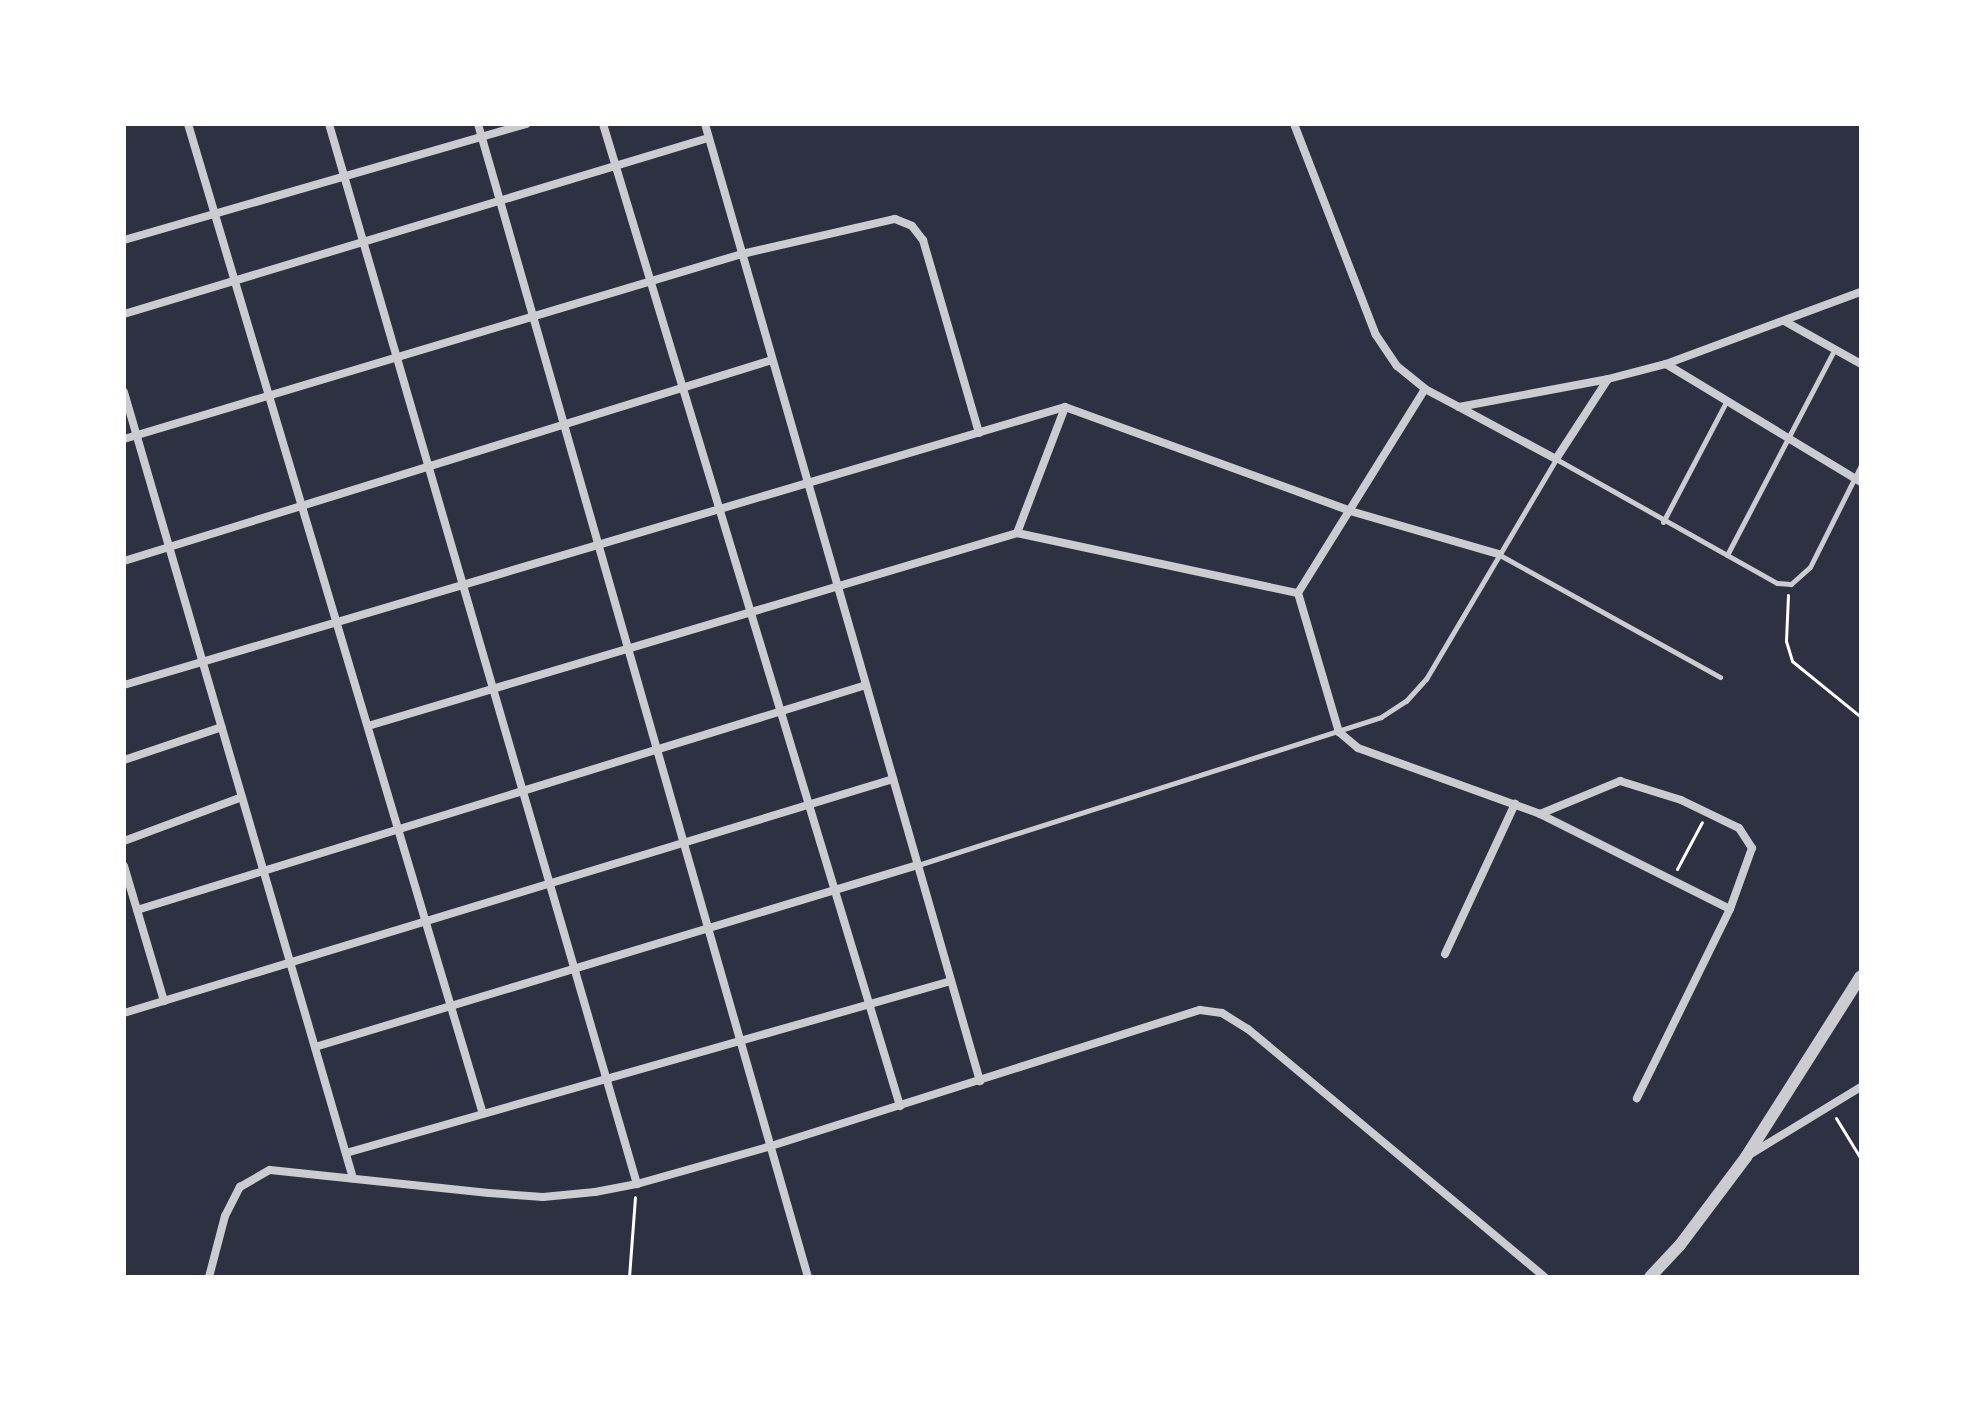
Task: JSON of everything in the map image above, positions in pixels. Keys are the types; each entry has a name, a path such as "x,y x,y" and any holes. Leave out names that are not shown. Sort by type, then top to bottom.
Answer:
{"street":[{"path":"188,124 483,1114"},
{"path":"329,124 637,1184"},
{"path":"478,124 808,1277"},
{"path":"124,240 527,124"},
{"path":"603,124 900,1106"},
{"path":"705,124 980,1081"},
{"path":"1294,124 1376,335 1397,366 1425,389 1556,459 1608,379"},
{"path":"124,314 708,138"},
{"path":"124,439 742,254 895,219 912,226 923,240 979,433"},
{"path":"1459,407 1608,379 1666,364 1861,292"},
{"path":"1786,322 1861,364"},
{"path":"124,561 772,360"},
{"path":"1666,364 1858,480"},
{"path":"1425,389 1298,593 1339,732 1358,748 1380,758 1540,814 1730,909"},
{"path":"124,392 353,1178"},
{"path":"1017,533 1065,407"},
{"path":"124,685 1065,407 1350,511 1498,554"},
{"path":"368,726 1017,533 1298,593"},
{"path":"137,910 866,685"},
{"path":"124,760 222,727"},
{"path":"124,1013 893,779"},
{"path":"1540,814 1620,781 1643,786 1739,828 1748,837 1752,848 1730,909 1637,1098"},
{"path":"124,841 242,797"},
{"path":"1445,954 1515,804"},
{"path":"315,1047 918,865"},
{"path":"124,866 164,1001"},
{"path":"1650,1277 1680,1245 1746,1157 1861,976"},
{"path":"346,1153 951,981"},
{"path":"209,1277 225,1216 240,1187 254,1176 270,1170 543,1197 637,1184 771,1146 1200,1010 1222,1013 1272,1049 1545,1277"},
{"path":"1746,1157 1861,1087"}],"lane":[{"path":"1727,555 1834,349"},
{"path":"1663,522 1727,400"},
{"path":"918,865 1381,717 1406,701 1426,679 1556,459 1663,522 1777,583 1791,584 1810,567 1858,480 1861,465"},
{"path":"1498,554 1720,677"}],"path":[{"path":"1791,584 1785,612 1786,641 1792,661 1861,717"},
{"path":"1672,879 1707,813"},
{"path":"1830,1107 1861,1159"},
{"path":"629,1277 630,1233 637,1184"}]}
